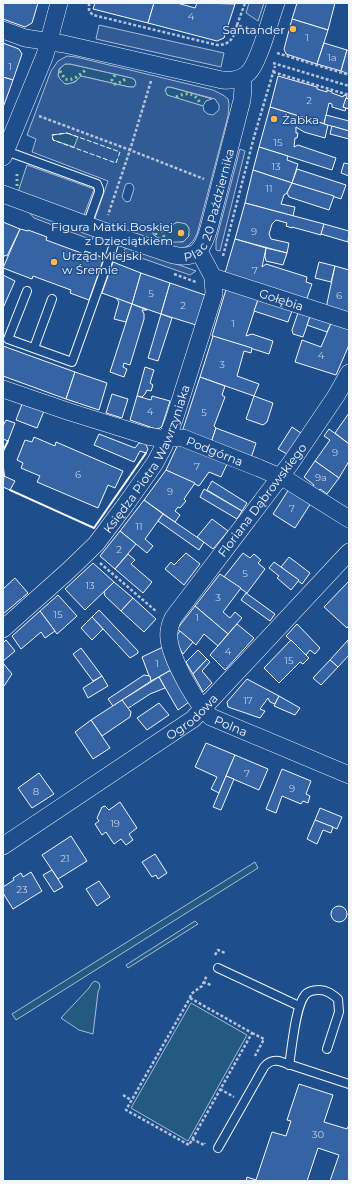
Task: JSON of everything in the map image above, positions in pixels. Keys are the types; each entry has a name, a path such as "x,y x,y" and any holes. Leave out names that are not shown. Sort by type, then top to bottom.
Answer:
{"street":[{"path":"5,154 42,64 60,3"},
{"path":"3,30 24,38 86,48 222,80 236,80 242,78 252,69 258,58 276,3"},
{"name":"Plac 20 Października","path":"3,194 117,236 178,256 188,256 199,251 206,239 236,125 243,94 242,78"},
{"name":"Księdza Piotra Wawrzyniaka","path":"3,629 96,544 147,475 160,454 168,438 214,294 213,277 199,251"},
{"name":"Gołębia","path":"213,277 349,321"},
{"name":"Floriana Dąbrowskiego","path":"165,619 281,477 324,414 349,373"},
{"name":"Podgórna","path":"3,389 147,436 182,438 281,477 349,520"},
{"name":"Ogrodowa","path":"3,846 188,723 203,709 349,552"},
{"name":"Polna","path":"165,619 173,654 183,676 203,709 211,717 349,775"}],"lane":[{"path":"5,154 96,184 99,192 87,225"},
{"path":"27,291 8,339 72,362 117,236"},
{"path":"34,348 52,299"},
{"path":"218,968 299,1006"},
{"path":"289,1065 299,1006 305,995 315,990 328,992 338,1000 339,1012 327,1049"},
{"path":"218,1148 266,1064 272,1060 349,1084"}],"path":[{"path":"89,3 89,11 93,15 217,45 222,45 234,38 245,3"},
{"path":"237,25 242,27"},
{"path":"254,137 276,64 277,48"},
{"path":"277,53 349,75"},
{"path":"258,58 349,86"},
{"path":"273,72 349,95"},
{"path":"106,221 152,79"},
{"path":"38,116 207,179"},
{"path":"100,562 165,619"},
{"path":"203,982 211,985"},
{"path":"190,998 252,1033 220,1089 189,1145 126,1110 190,998"},
{"path":"220,1089 229,1094"},
{"path":"123,1095 131,1100"},
{"path":"192,1139 201,1144"}],"shaded area":[{"path":"249,3 264,3 258,21 246,13"},
{"path":"99,25 224,53 221,67 96,39"},
{"path":"67,56 76,57 213,90 228,99 228,116 197,234 188,246 180,249 94,221 108,181 32,152 36,139 27,135 51,71 58,61","holes":["65,64 70,64 132,78 135,80 136,84 134,87 129,87 81,76 75,82 65,84 58,76 59,69","167,87 170,87 215,99 219,105 219,110 213,115 208,114 204,111 203,106 167,95 165,90","67,133 78,137 74,147 53,140 52,135","130,183 133,185 134,189 130,201 126,202 122,197 126,184","177,222 186,224 189,228 189,236 183,242 172,242 156,237 153,234 153,230 158,226 169,229"]},
{"path":"65,64 132,78 135,80 136,84 134,87 129,87 81,76 75,82 69,84 64,83 59,77 59,72"},
{"path":"167,87 212,99 206,101 203,106 169,96 165,92"},
{"path":"67,133 78,137 74,148 53,140 52,135"},
{"path":"240,149 245,151 220,251 216,250 216,241"},
{"path":"27,165 94,189 84,215 18,192"},
{"path":"27,210 94,235 92,240 34,218"},
{"path":"181,222 186,224 190,230 188,239 184,241 175,243 165,241 153,234 154,228 156,227 169,229 175,223"},
{"path":"126,246 196,271 190,275 124,252"},
{"path":"255,862 258,868 16,1020 12,1014"},
{"path":"195,921 198,924 128,968 126,965"},
{"path":"95,981 99,983 100,987 98,992 93,1034 79,1030 61,1018"},
{"path":"191,1003 247,1035 188,1141 131,1108"}],"building":[{"path":"3,3 38,3 32,23 25,27 3,19"},
{"path":"95,3 154,3 148,23 93,9"},
{"path":"154,3 177,3 195,8 197,3 235,4 224,38 217,41 148,23"},
{"path":"297,3 335,3 328,30 292,19"},
{"path":"292,19 328,30 317,64 286,54 284,49"},
{"path":"3,43 19,49 22,54 13,80 3,77"},
{"path":"324,43 347,50 341,71 317,64"},
{"path":"347,50 349,51 349,74 341,71"},
{"path":"278,76 317,87 317,89 327,92 327,90 343,97 344,95 347,96 343,107 346,108 345,111 332,107 332,104 329,103 324,124 270,107"},
{"path":"3,77 13,80 4,105 3,105"},
{"path":"346,98 349,99 349,109 343,107"},
{"path":"270,107 328,125 325,138 304,132 296,127 296,133 298,133 297,138 295,138 294,147 298,145 336,158 332,170 259,147"},
{"path":"326,115 349,121 349,131 324,124"},
{"path":"332,126 349,131 349,139 330,134"},
{"path":"259,147 288,156 287,160 298,164 292,183 253,170"},
{"path":"344,163 349,164 349,176 341,173"},
{"path":"297,169 346,185 341,199 292,183"},
{"path":"253,170 292,183 287,193 284,195 281,204 295,207 293,216 245,203"},
{"path":"292,183 334,196 329,210 289,197 287,193"},
{"path":"245,203 324,224 321,235 286,226 287,223 276,220 272,224 269,234 271,239 289,243 287,253 235,239"},
{"path":"3,222 20,229 7,256 5,255 3,258"},
{"path":"324,224 349,231 348,242 321,234"},
{"name":"Urząd Miejski w Śremie","path":"20,229 28,230 47,237 46,240 84,254 85,251 104,258 89,300 70,293 71,290 33,276 32,279 3,268"},
{"path":"235,239 266,248 262,267 266,264 307,277 306,282 312,284 306,301 225,273"},
{"path":"266,248 287,253 283,265 266,261"},
{"path":"113,262 141,273 132,304 102,293"},
{"path":"319,262 335,266 331,282 315,278"},
{"path":"335,266 349,270 349,316 326,308"},
{"path":"141,273 170,283 161,314 132,304"},
{"path":"3,275 15,281 3,308"},
{"path":"170,283 205,295 196,325 161,314"},
{"path":"227,286 259,297 246,336 252,334 273,341 269,354 212,336"},
{"path":"259,297 293,308 288,322 254,311"},
{"path":"116,298 132,304 126,322 114,319 119,302"},
{"path":"132,304 147,310 142,310 144,319 130,365 124,363 123,367 127,369 124,377 110,372"},
{"path":"299,310 311,314 303,337 293,334 292,330"},
{"path":"161,314 172,318 158,361 148,358"},
{"path":"311,314 332,321 327,332 307,325"},
{"path":"332,321 349,326 349,345 336,375 295,362 302,340 321,347"},
{"path":"213,336 252,348 251,353 244,351 237,376 259,384 254,396 200,377"},
{"path":"3,346 75,372 66,399 3,376"},
{"path":"145,367 154,370 150,383 153,385 151,391 147,390 142,397 137,396"},
{"path":"75,372 107,383 99,410 66,399"},
{"path":"200,377 225,386 222,395 225,397 214,426 216,428 211,443 182,432"},
{"path":"112,394 128,399 122,418 106,413"},
{"path":"137,396 151,400 152,396 170,401 160,428 156,429 130,420"},
{"path":"254,396 273,403 267,422 263,425 246,419"},
{"path":"22,404 44,411 37,428 16,420"},
{"path":"349,413 349,444 335,433"},
{"path":"6,420 15,423 8,441 3,439 3,426"},
{"path":"292,427 301,433 287,454 278,449"},
{"path":"216,428 256,443 251,458 211,443"},
{"path":"329,429 349,444 349,461 339,478 315,461 330,440 324,436"},
{"path":"99,434 135,448 139,443 145,443 148,449 146,453 140,451 134,462 94,445"},
{"path":"34,437 55,446 56,442 123,471 115,488 108,485 98,508 37,482 40,476 21,468 23,463 17,460 25,440 32,442"},
{"path":"179,442 228,462 221,477 209,472 199,486 166,470"},
{"path":"315,461 339,478 327,494 320,489 318,492 312,488 314,485 304,477"},
{"path":"166,470 195,483 184,499 186,501 175,511 180,515 175,522 144,500"},
{"path":"4,476 15,481 10,490 3,487"},
{"path":"212,481 247,503 242,511 207,490"},
{"path":"204,489 242,511 237,519 200,497"},
{"path":"289,489 311,503 295,528 273,514"},
{"path":"144,500 163,514 145,539 153,546 147,553 120,531"},
{"path":"163,514 204,542 199,550 158,521"},
{"path":"212,519 228,531 213,549 197,537"},
{"path":"120,531 136,544 115,569 100,556"},
{"path":"186,553 200,564 184,585 165,569 171,562 174,565"},
{"path":"243,553 250,558 254,554 261,560 258,563 265,569 247,593 224,577"},
{"path":"128,554 135,560 131,564 152,582 143,593 115,569"},
{"path":"289,557 310,573 302,584 281,567"},
{"path":"274,562 299,580 291,590 277,578 279,576 269,568"},
{"path":"93,563 114,582 85,610 65,589"},
{"path":"220,574 241,588 223,612 230,618 235,612 242,618 228,634 195,606"},
{"path":"15,578 28,593 3,614 3,589"},
{"path":"349,581 349,625 347,628 324,607"},
{"path":"114,582 133,598 121,611 105,596 104,592"},
{"path":"246,593 275,614 270,621 241,600"},
{"path":"58,595 77,616 57,634 40,611"},
{"path":"133,598 156,619 144,632 121,611"},
{"path":"195,606 228,634 218,646 204,634 196,645 177,629"},
{"path":"99,610 138,651 138,653 130,658 92,617"},
{"path":"40,611 55,631 45,638 41,632 21,649 12,636"},
{"path":"92,617 103,629 92,640 81,628"},
{"path":"237,624 254,638 225,670 210,655"},
{"path":"297,624 320,648 315,654 310,650 306,655 286,636"},
{"path":"180,631 193,642 183,654 174,639"},
{"path":"6,640 15,651 3,661 3,643"},
{"path":"291,640 309,658 303,664 300,662 279,683 264,668"},
{"path":"348,640 349,655 338,667 330,660"},
{"path":"163,647 171,670 151,681 142,657"},
{"path":"81,648 102,676 93,681 73,654"},
{"path":"198,650 207,659 193,674 186,662"},
{"path":"207,659 210,662 202,671 212,683 203,692 193,674"},
{"path":"330,660 338,667 321,685 313,678"},
{"path":"3,663 12,674 4,686 3,685"},
{"path":"171,670 189,702 178,710 159,677"},
{"path":"144,675 150,676 151,681 113,706 108,699"},
{"path":"102,676 108,686 88,698 83,688"},
{"path":"159,677 165,688 150,694 127,709 122,700"},
{"path":"247,679 279,696 275,704 270,702 268,698 260,709 265,711 260,718 228,707 227,702"},
{"path":"279,696 300,708 295,715 274,706"},
{"path":"122,700 131,712 130,717 102,736 91,720"},
{"path":"159,703 169,715 147,730 137,718"},
{"path":"91,720 110,748 93,759 75,732"},
{"path":"206,743 235,755 219,793 211,789 217,777 195,767"},
{"path":"235,755 268,769 259,790 226,776"},
{"path":"282,769 311,781 306,794 310,796 308,803 303,801 301,804 282,796 276,813 266,809"},
{"path":"39,773 54,794 32,808 18,788"},
{"path":"226,776 234,779 221,810 213,807"},
{"path":"120,802 137,828 129,834 133,840 126,845 121,839 114,844 106,832 102,835 95,824 99,821 97,818 102,807 105,806 109,810"},
{"path":"320,808 342,817 337,829 315,820"},
{"path":"315,820 333,827 331,833 323,830 317,844 307,839"},
{"path":"71,836 87,861 58,879 42,855"},
{"path":"155,854 167,873 158,879 156,875 152,877 142,862"},
{"path":"52,870 63,887 54,892 43,875"},
{"path":"31,872 42,891 13,909 3,893 3,887 14,880 13,878 21,873 23,877"},
{"path":"99,881 110,897 97,906 86,889"},
{"path":"339,906 345,908 347,914 345,920 339,922 333,920 331,914 333,908"},
{"path":"299,1084 333,1095 324,1122 347,1129 349,1125 349,1181 330,1181 339,1155 318,1148 307,1181 246,1181 247,1177 256,1180 272,1132 286,1136 291,1121 287,1120"}],"hedge":[{"path":"60,71 65,79 68,80 76,77 87,69"},
{"path":"115,75 112,80 115,84 127,78"},
{"path":"176,97 184,94 190,94 198,99 200,103"},
{"path":"17,171 17,186"},
{"path":"156,235 155,229 159,227 164,237"}],"fence":[{"path":"67,133 120,152 116,163 53,140 52,135 67,133"}],"wall":[{"path":"3,451 8,441"},
{"path":"10,490 94,528 146,453"},
{"path":"3,468 4,476"}],"place":[{"name":"Santander","path":"293,29"},
{"name":"Żabka","path":"274,119"},
{"name":"Figura Matki Boskiej z Dzieciątkiem","path":"181,233"},
{"name":"Urząd Miejski w Śremie","path":"54,262"}]}
